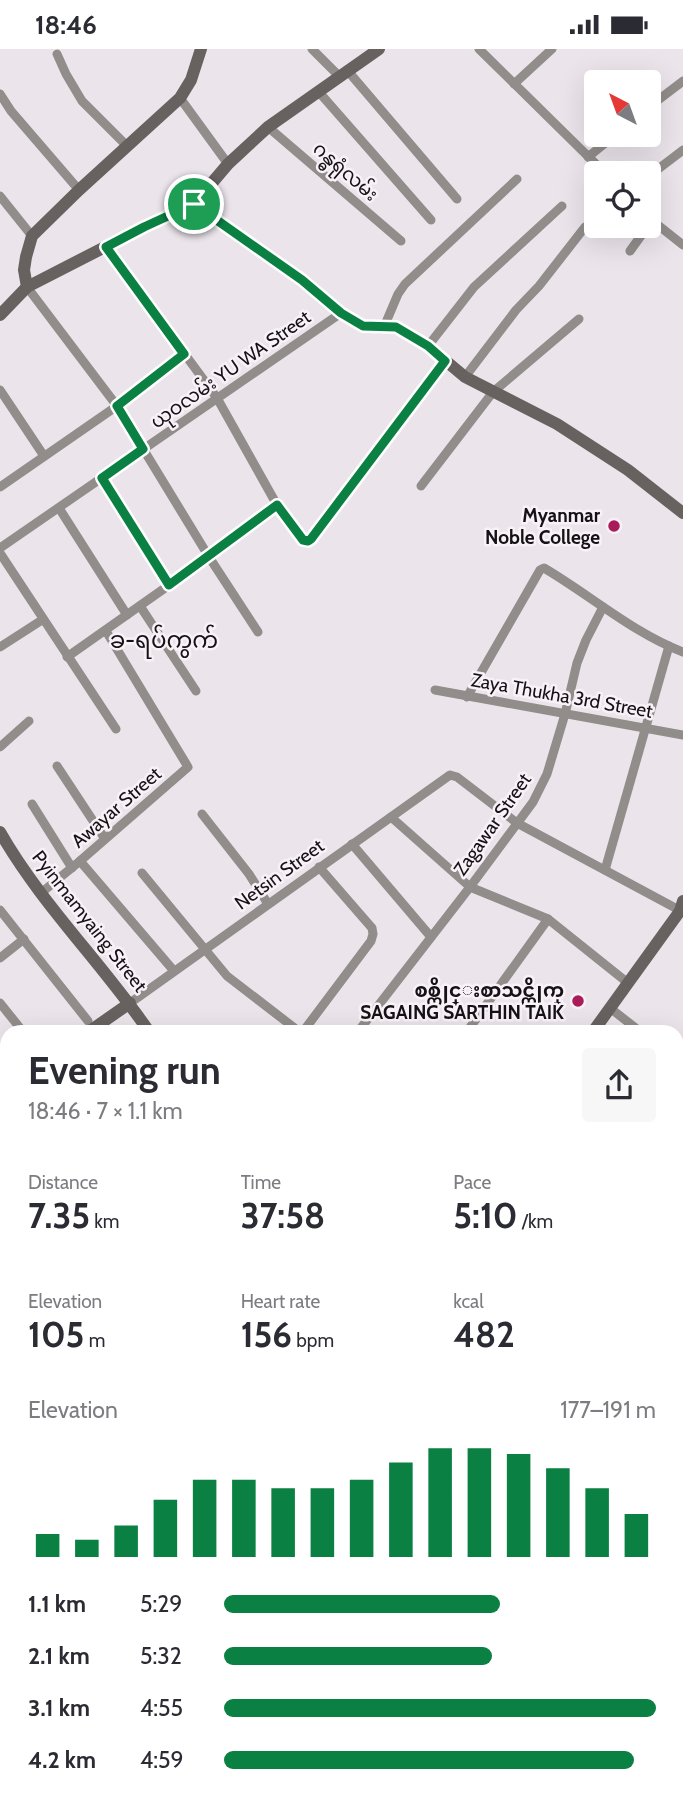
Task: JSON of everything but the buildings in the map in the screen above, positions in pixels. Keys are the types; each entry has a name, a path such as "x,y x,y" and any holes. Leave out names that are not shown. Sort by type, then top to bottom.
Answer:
{"street":[{"path":"201,49 191,80 180,97 32,236 24,270 27,286 117,406 258,632"},
{"path":"312,49 343,73 457,199"},
{"path":"0,316 27,286 194,204 228,164 268,127 379,49"},
{"path":"479,49 592,161"},
{"path":"514,84 552,49"},
{"path":"57,54 82,101 127,146"},
{"path":"662,97 683,81"},
{"path":"318,91 431,221"},
{"path":"0,94 11,111 79,190"},
{"path":"180,97 228,164"},
{"name":"ဂန္ဓရုံလမ်း","path":"268,127 401,241"},
{"path":"588,157 600,147"},
{"path":"661,167 683,150"},
{"path":"384,327 405,284 517,179"},
{"path":"0,196 32,236"},
{"path":"194,204 302,280 341,313 363,326 396,327 428,346 465,377 557,424 628,470 683,513"},
{"path":"428,346 474,288 562,206"},
{"path":"465,377 584,228"},
{"path":"661,230 683,245"},
{"path":"630,251 639,238"},
{"path":"106,247 217,398 277,505 303,540 311,539 445,361"},
{"name":"ယုဝလမ်း YU WA Street","path":"0,551 341,313"},
{"path":"421,486 493,392 579,319"},
{"path":"0,487 117,406 184,354"},
{"path":"0,390 44,456"},
{"path":"102,478 169,585"},
{"path":"67,657 209,557 277,505"},
{"path":"59,508 127,615"},
{"path":"0,551 116,729"},
{"path":"467,697 540,570 544,569 603,607 683,652"},
{"path":"140,605 197,691"},
{"name":"Zagawar Street","path":"363,1025 534,802 547,774 577,663 603,607"},
{"path":"0,647 42,619"},
{"name":"Awayar Street","path":"41,893 188,767 106,631"},
{"path":"605,870 669,646"},
{"name":"Zaya Thukha 3rd Street","path":"435,690 683,735"},
{"path":"0,747 29,721"},
{"path":"57,766 105,839"},
{"name":"Netsin Street","path":"130,1003 450,775 457,776 517,823"},
{"path":"32,804 76,864 174,971"},
{"path":"202,814 249,874 268,904"},
{"path":"391,817 470,887 548,919 628,983"},
{"path":"517,823 682,908 598,1025"},
{"name":"Pyinmamyaing Street","path":"1,836 41,893 145,1025"},
{"path":"352,844 431,937"},
{"path":"307,1025 371,941 373,934 372,928 319,867"},
{"path":"142,873 227,975 291,1025"},
{"path":"0,910 86,1025"},
{"path":"472,1025 548,919"},
{"path":"0,958 24,939"},
{"path":"0,1003 18,1025"},
{"path":"91,1025 130,1003"},
{"path":"610,1008 632,1025"}],"place":[{"name":"Myanmar Noble College","path":"614,526"},
{"name":"စစ္ကိုင္းစာသင္တိုက္ SAGAING SARTHIN TAIK","path":"578,1001"}],"district":[{"name":"ခ-ရပ်ကွက်","path":"164,640"}],"route":[{"path":"194,204 302,280 341,313 363,326 396,327 428,346 445,361 311,539 303,540 277,505 169,585 102,478 143,449 117,406 184,354 106,247 194,204"}]}
